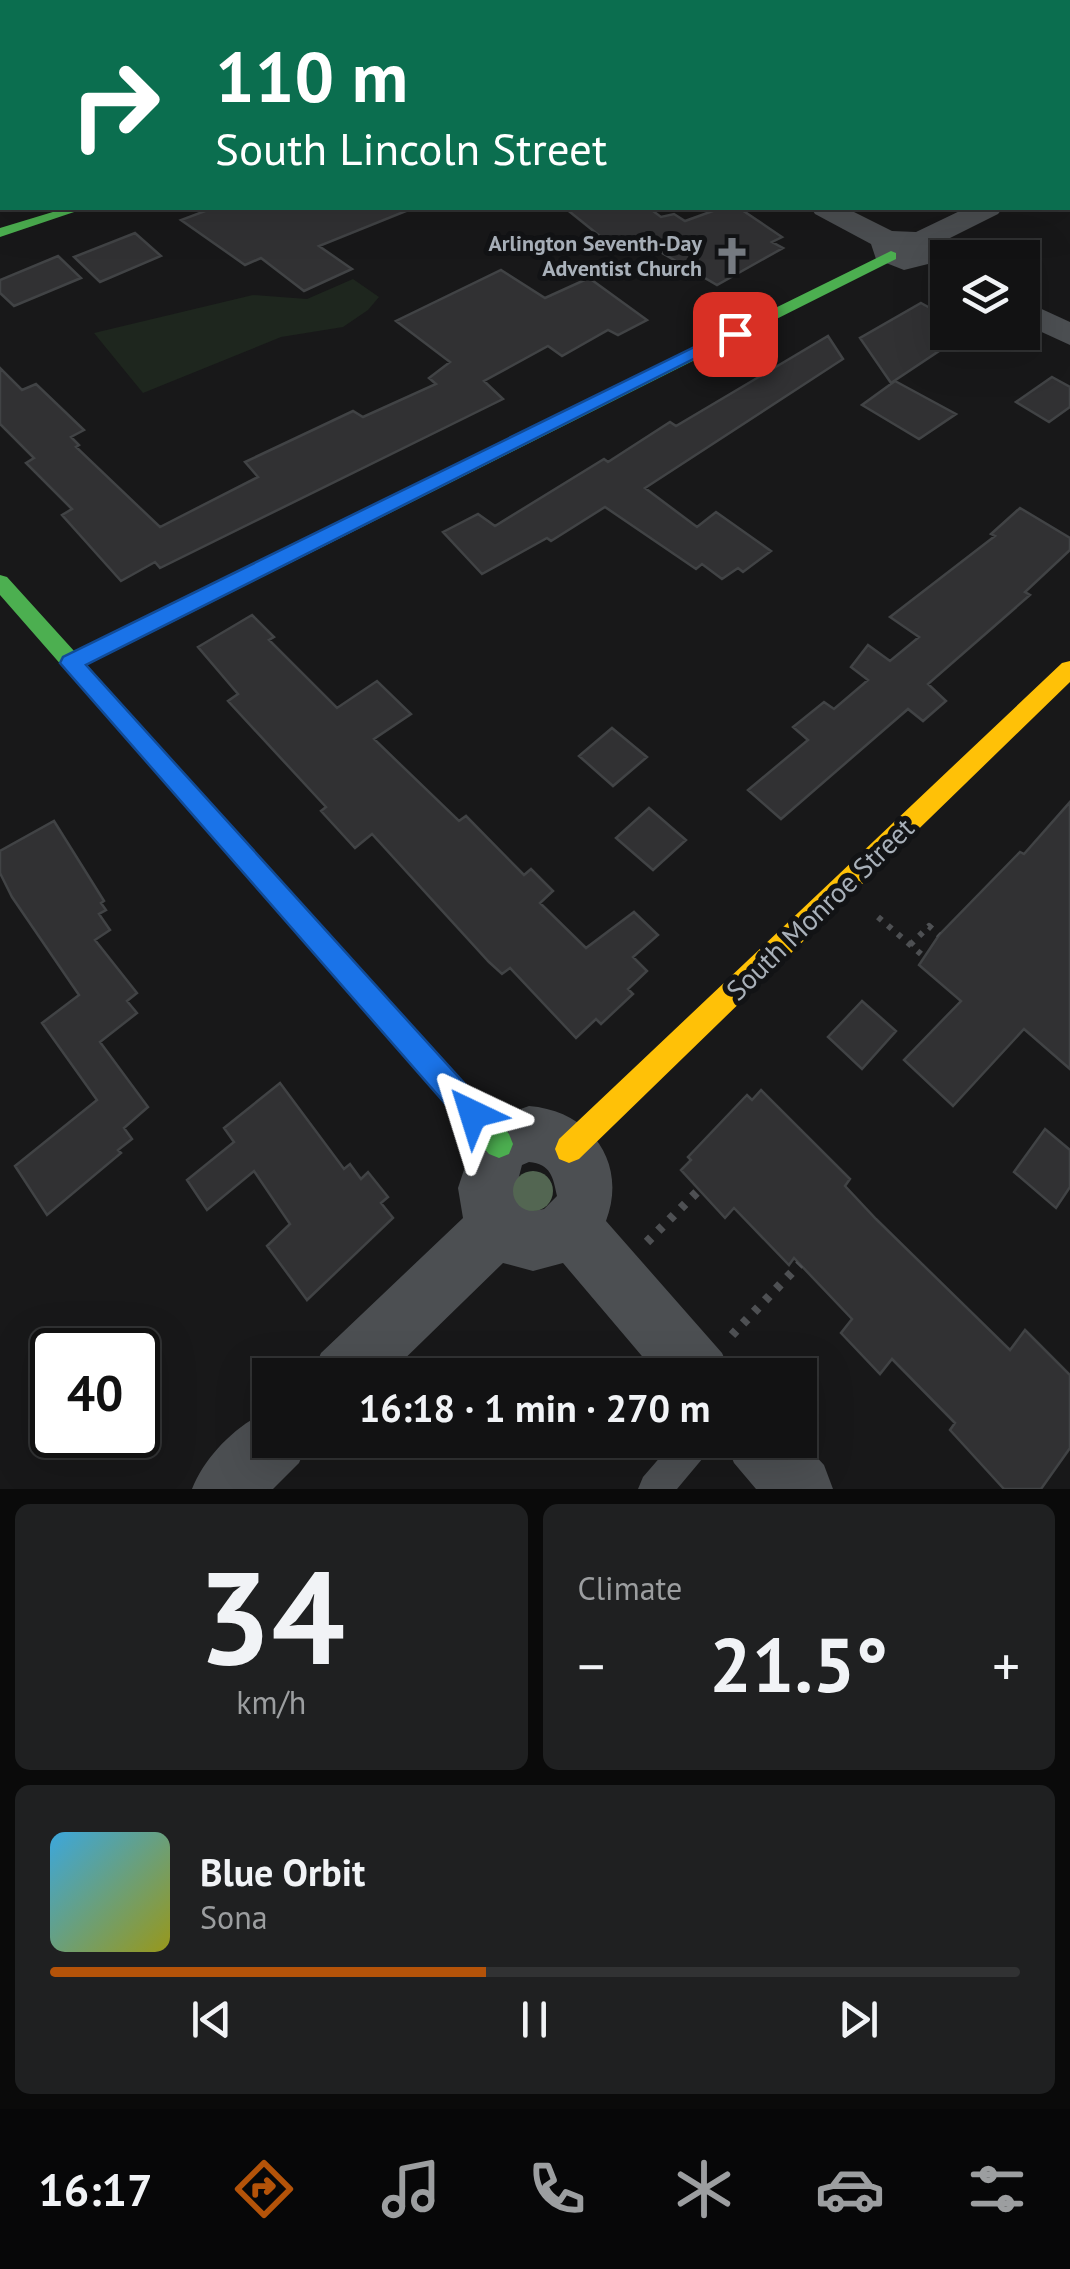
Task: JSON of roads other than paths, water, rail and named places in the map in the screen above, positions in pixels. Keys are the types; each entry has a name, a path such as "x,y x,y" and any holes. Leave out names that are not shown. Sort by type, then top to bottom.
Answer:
{"street":[{"path":"0,233 73,210"},
{"path":"828,210 914,254"},
{"path":"71,663 914,254 985,210"},
{"path":"1040,319 1070,335"},
{"path":"0,582 499,1144"},
{"name":"South Monroe Street","path":"569,1149 1070,669"},
{"path":"529,1134 544,1135 569,1149 579,1162 585,1196 570,1227 542,1242 526,1242 498,1226 484,1194 486,1176 499,1144 529,1134"},
{"path":"362,1358 498,1226"},
{"path":"570,1227 684,1358"},
{"path":"226,1489 258,1458"},
{"path":"773,1458 800,1489"}],"lane":[{"path":"655,1489 681,1458"}],"place":[{"name":"Arlington Seventh-Day Adventist Church","path":"732,256"}]}
